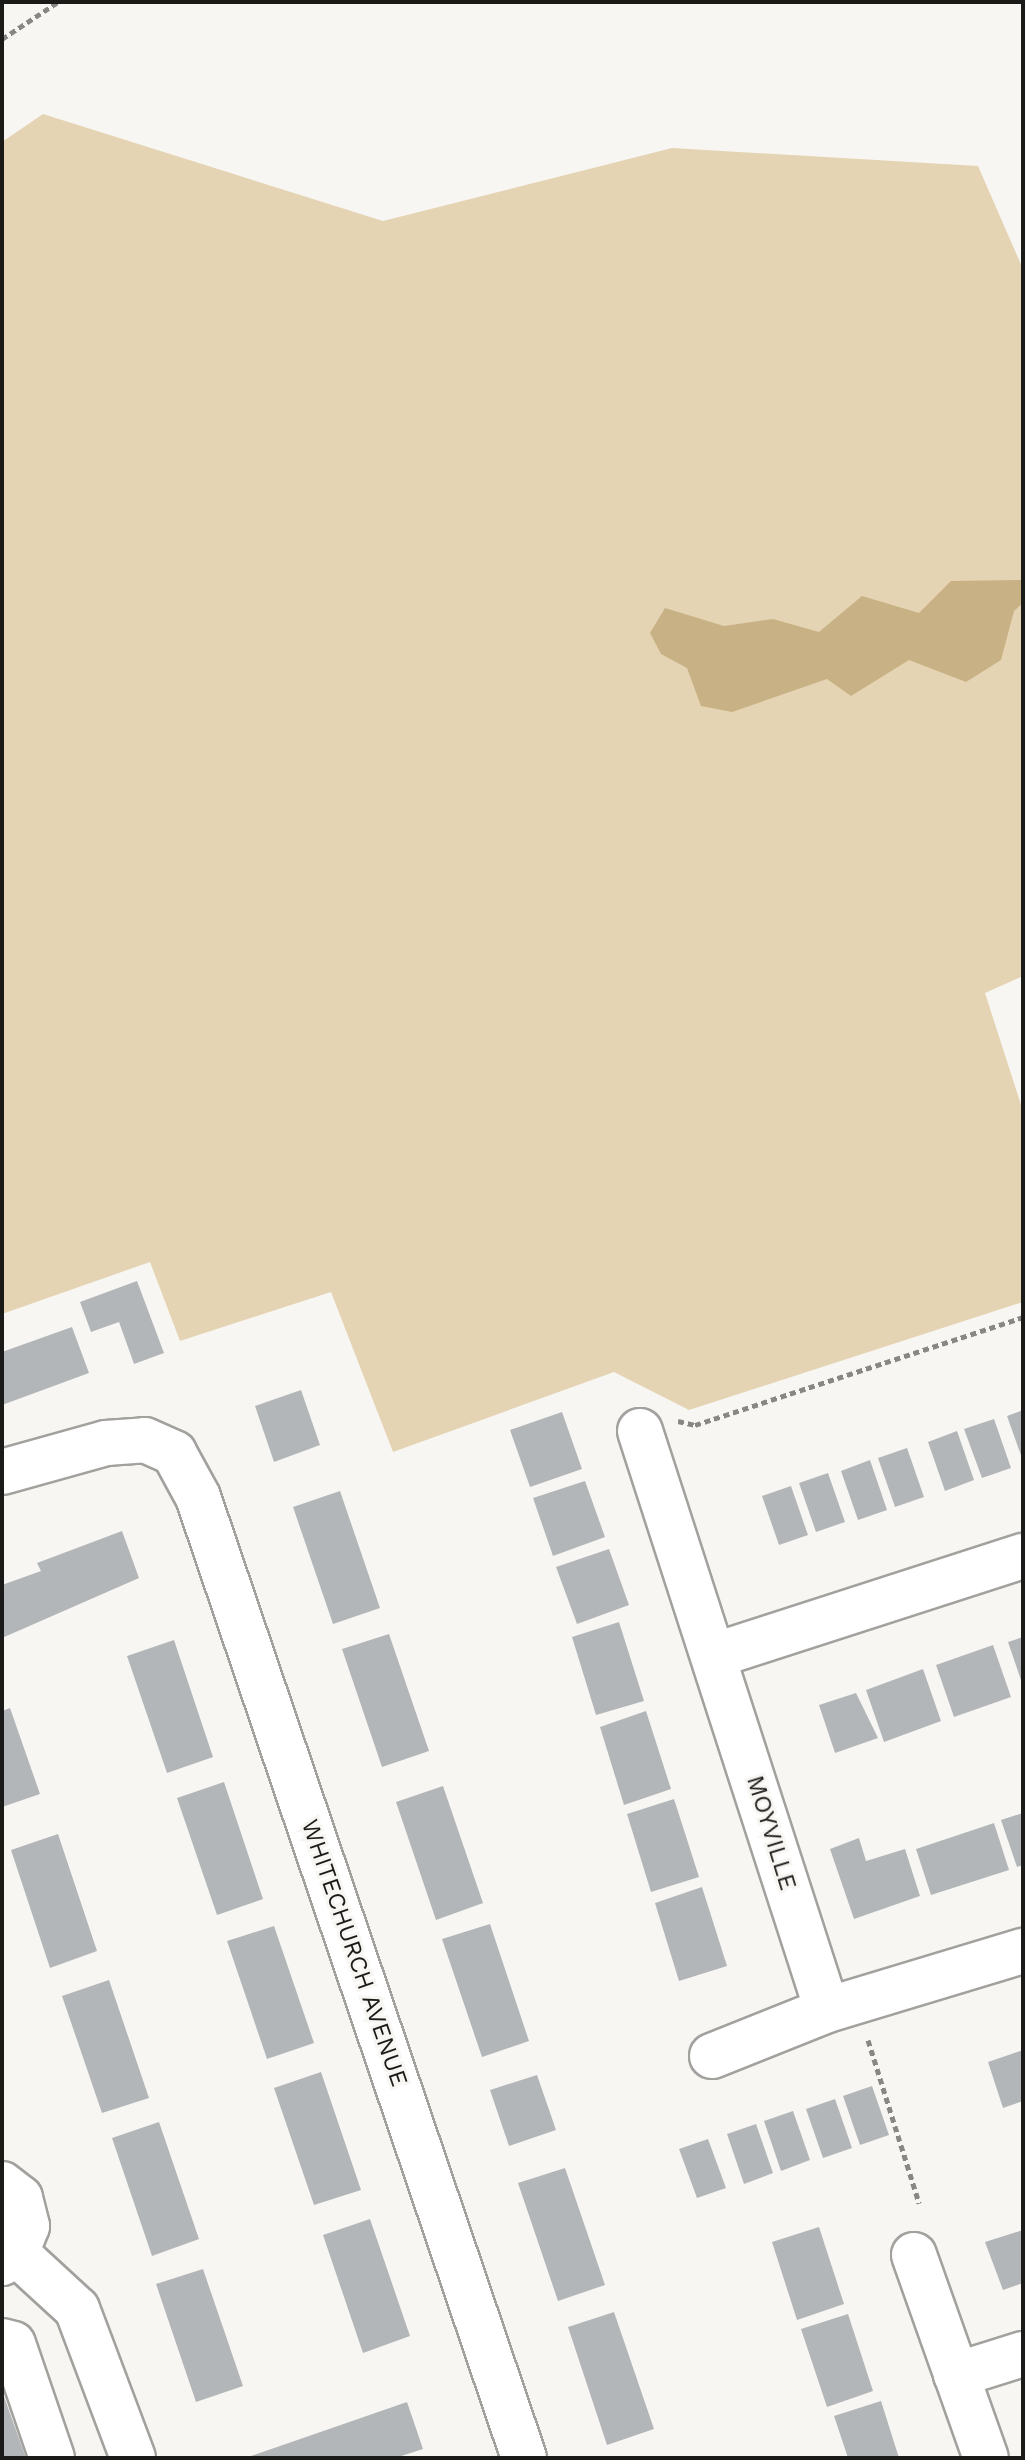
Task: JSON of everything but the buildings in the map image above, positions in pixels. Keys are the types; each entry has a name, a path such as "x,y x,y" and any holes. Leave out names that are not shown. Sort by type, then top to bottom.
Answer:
{"street":[{"name":"MOYVILLE","path":"655,1425 716,1655 827,2010"},
{"name":"WHITECHURCH AVENUE","path":"2,1472 106,1443 145,1440 174,1453 198,1497 524,2458"},
{"path":"716,1655 1023,1556"},
{"path":"712,2056 827,2010 1023,1951"},
{"path":"2,2184 26,2212 9,2258 77,2309 133,2458"},
{"path":"914,2255 986,2458"},
{"path":"2,2341 13,2344 52,2458"},
{"path":"956,2375 1023,2354"}],"path":[{"path":"2,39 58,2"},
{"path":"655,1425 695,1425 1023,1317"},
{"path":"867,2035 919,2203"}],"shaded area":[{"path":"43,114 383,221 672,148 978,166 1023,269 1023,976 985,993 1023,1111 1023,1302 689,1410 614,1372 393,1452 331,1292 180,1341 150,1262 2,1314 2,142"},
{"path":"1023,580 1023,603 1014,611 1001,660 966,682 909,660 851,696 827,679 732,712 701,706 687,668 661,654 650,633 665,608 724,626 773,619 819,632 862,596 919,613 951,581"}]}
